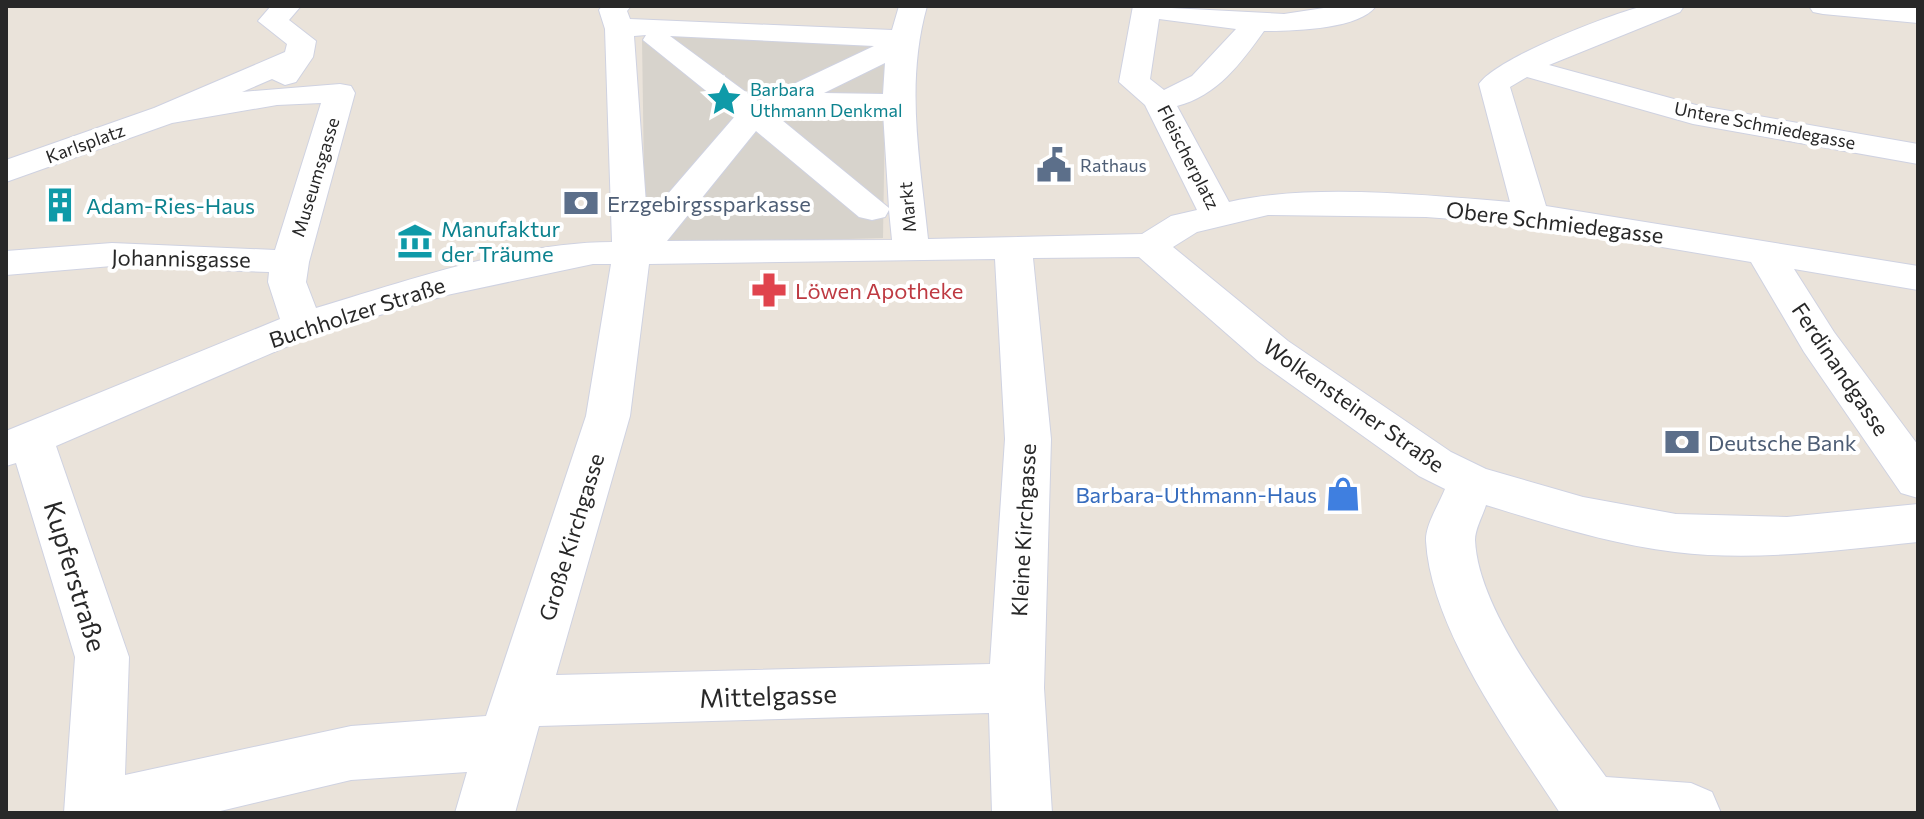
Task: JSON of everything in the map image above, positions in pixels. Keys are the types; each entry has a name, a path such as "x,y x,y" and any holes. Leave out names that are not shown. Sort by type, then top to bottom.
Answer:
{"street":[{"path":"277,96 298,57 302,41 272,21 287,6"},
{"name":"Markt","path":"640,247 911,251 895,46 913,6"},
{"path":"1158,100 1134,82 1146,8 1248,34 1362,6"},
{"path":"1603,6 1635,18"},
{"path":"1531,214 1494,84 1521,66 1670,6"},
{"path":"1823,6 1903,11"},
{"path":"640,247 618,17 648,26 895,46"},
{"name":"Fleischerplatz","path":"1219,217 1158,100 1182,96 1192,90 1248,34"},
{"path":"640,247 753,115 895,46"},
{"name":"Markt","path":"662,50 753,115 872,209"},
{"name":"Karlsplatz","path":"6,172 165,115 298,57"},
{"name":"Untere Schmiedegasse","path":"1521,66 1693,114 1918,154"},
{"name":"Karlsplatz","path":"165,115 277,96 340,93"},
{"name":"Museumsgasse","path":"290,262 340,93"},
{"path":"782,101 881,103"},
{"name":"Obere Schmiedegasse","path":"1166,235 1268,204 1426,206 1531,214 1918,278"},
{"path":"911,251 1166,235"},
{"name":"Wolkensteiner Straße","path":"1166,235 1273,351 1435,464 1471,482 1583,516 1676,533 1787,536 1918,523"},
{"name":"Buchholzer Straße","path":"19,443 302,325 437,285 531,263 640,247"},
{"name":"Große Kirchgasse","path":"485,813 608,416 640,247"},
{"name":"Kleine Kirchgasse","path":"1013,247 1028,439 1016,688 1022,813"},
{"name":"Ferdinandgasse","path":"1766,255 1819,342 1918,480"},
{"name":"Johannisgasse","path":"6,263 41,257 142,256 290,262"},
{"path":"290,262 287,282 302,325"},
{"name":"Kupferstraße","path":"19,443 102,657 94,812"},
{"path":"1471,482 1450,538 1466,610 1532,720 1593,809 1691,813"},
{"name":"Mittelgasse","path":"94,812 351,753 512,721 1016,688"}],"shaded area":[{"path":"657,31 886,44 883,238 645,245 642,39"}],"place":[{"name":"Barbara Uthmann Denkmal","path":"724,99"},
{"name":"Rathaus","path":"1054,165"},
{"name":"Erzgebirgssparkasse","path":"581,203"},
{"name":"Adam-Ries-Haus","path":"60,205"},
{"name":"Manufaktur der Träume","path":"415,241"},
{"name":"Löwen Apotheke","path":"769,290"},
{"name":"Deutsche Bank","path":"1682,442"},
{"name":"Barbara-Uthmann-Haus","path":"1343,494"}]}
